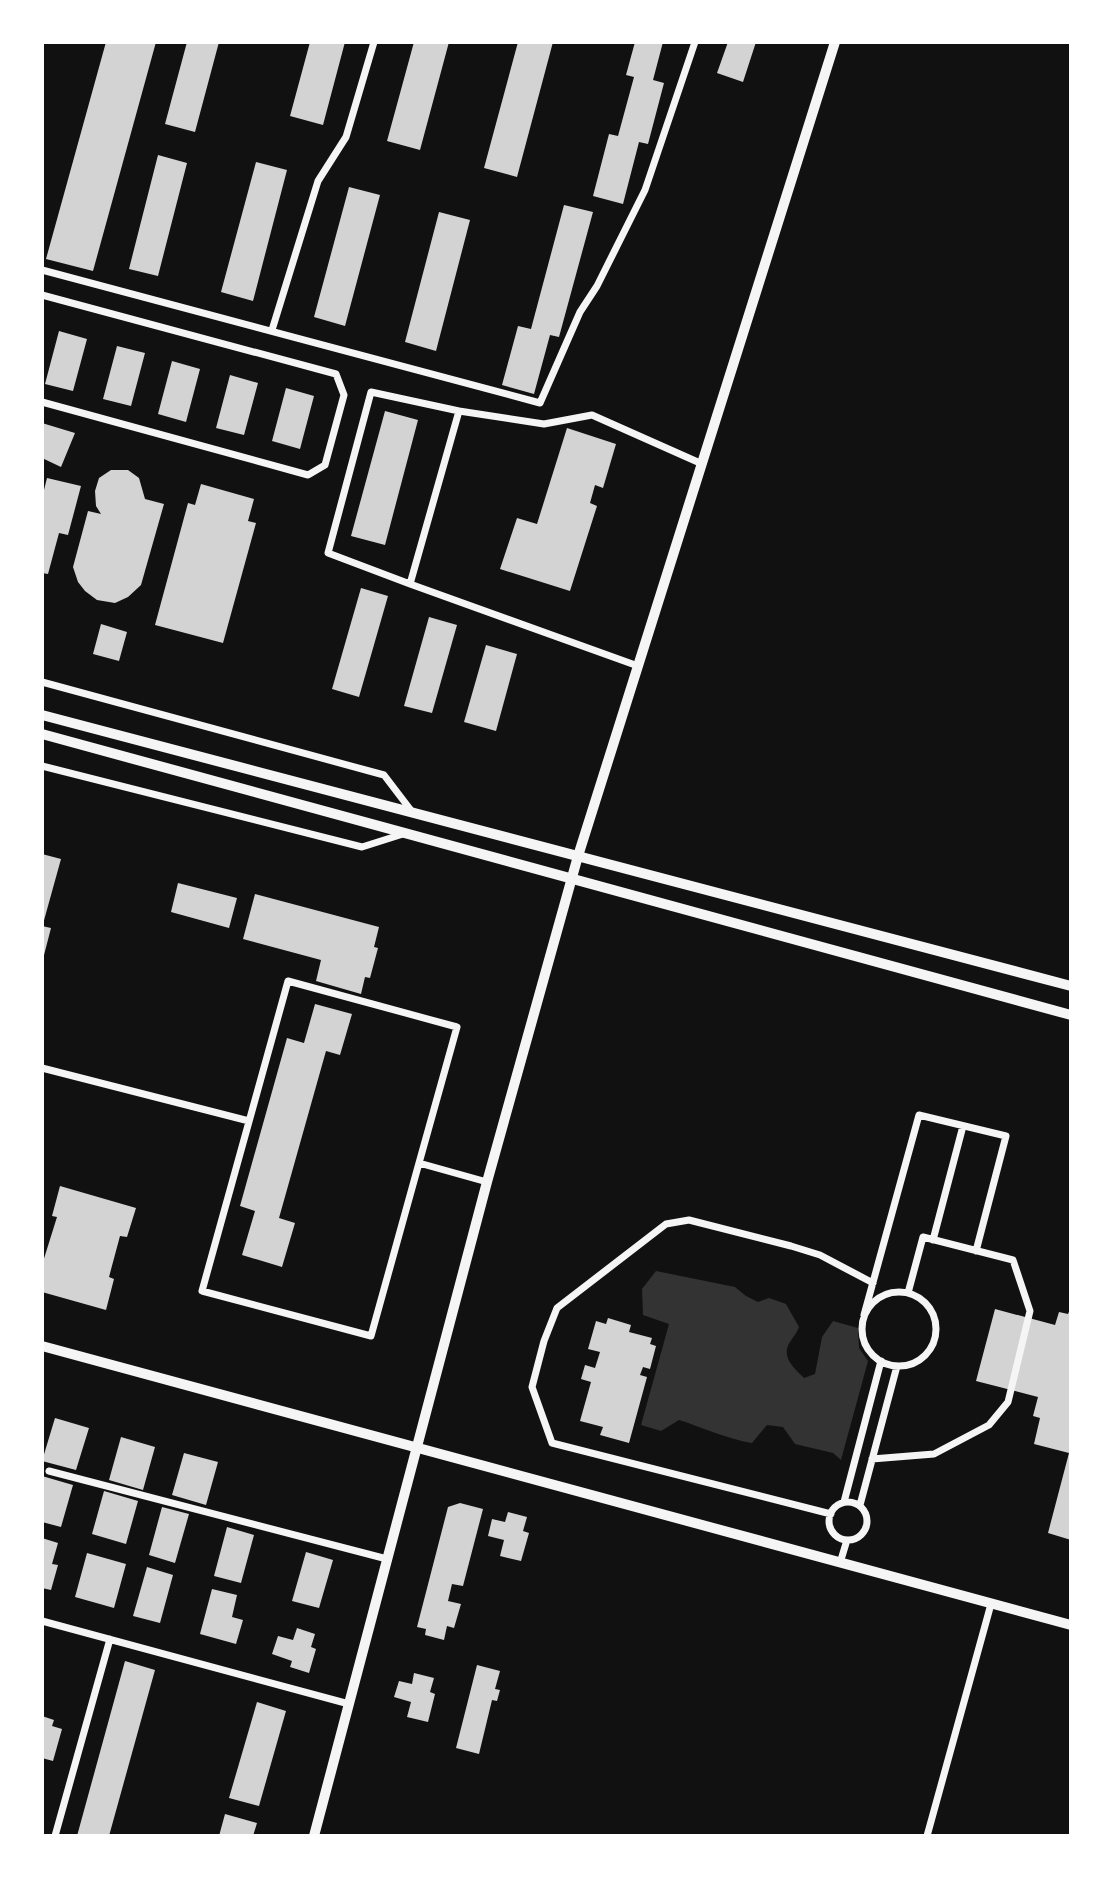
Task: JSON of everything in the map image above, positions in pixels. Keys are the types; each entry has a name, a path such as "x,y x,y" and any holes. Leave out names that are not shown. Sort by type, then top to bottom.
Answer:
{"main road":[{"path":"42,715 1071,986"},
{"path":"42,734 1071,1015"}],"street":[{"path":"272,330 318,181 346,137 374,42"},
{"path":"42,270 540,403 580,312 597,286 645,190 695,42"},
{"path":"314,1836 487,1182 578,856 835,42"},
{"path":"42,295 336,374 344,395 325,465 308,475 42,402"},
{"path":"638,666 328,553 371,392 459,411 544,424 592,415 700,463"},
{"path":"410,584 459,411"},
{"path":"42,682 384,775 413,814"},
{"path":"42,766 362,847 408,832"},
{"path":"288,981 457,1027 419,1163 372,1336 202,1290 288,981"},
{"path":"42,1068 249,1121"},
{"path":"864,1315 878,1298 898,1291 908,1293 926,1303 932,1310 936,1329 931,1349 916,1362 897,1366 872,1355 862,1336 864,1315 919,1115 1006,1136 976,1251"},
{"path":"933,1240 963,1126"},
{"path":"419,1163 487,1182"},
{"path":"831,1514 552,1443 533,1387 544,1341 556,1308 666,1224 689,1220 791,1246 820,1255 873,1283"},
{"path":"872,1459 934,1454 989,1425 1008,1402 1030,1311 1013,1260 923,1237 908,1293"},
{"path":"42,1346 1071,1625"},
{"path":"844,1502 881,1361"},
{"path":"860,1505 897,1366"},
{"path":"49,1471 387,1559"},
{"path":"844,1502 860,1505 866,1513 868,1523 857,1539 837,1537 831,1529 829,1519 832,1510 844,1502"},
{"path":"840,1563 847,1540"},
{"path":"927,1836 990,1604"},
{"path":"42,1621 349,1704"},
{"path":"55,1836 110,1639"}],"shaded area":[{"path":"656,1271 735,1287 758,1302 769,1298 786,1304 799,1327 787,1347 788,1358 804,1378 815,1374 822,1337 833,1321 858,1328 859,1348 868,1361 841,1460 833,1453 795,1444 783,1427 767,1425 752,1443 679,1420 661,1431 641,1425 669,1324 643,1315 642,1289"}],"building":[{"path":"106,42 156,42 93,271 46,259"},
{"path":"187,42 219,42 195,132 165,124"},
{"path":"310,42 345,42 323,125 290,116"},
{"path":"414,42 449,42 420,150 387,141"},
{"path":"518,42 553,42 517,177 484,168"},
{"path":"635,42 663,42 653,80 664,83 648,144 639,142 623,204 593,196 609,134 618,136 634,77 626,75"},
{"path":"728,42 756,42 743,82 717,73"},
{"path":"158,155 187,163 158,276 129,269"},
{"path":"256,162 287,170 253,301 221,292"},
{"path":"349,187 380,195 345,326 314,317"},
{"path":"564,205 593,212 559,337 550,335 534,394 502,385 518,326 531,329"},
{"path":"439,212 470,220 436,351 405,342"},
{"path":"59,331 87,339 73,391 45,384"},
{"path":"117,346 145,353 131,406 103,399"},
{"path":"172,361 200,369 186,422 158,414"},
{"path":"230,375 258,383 244,435 216,428"},
{"path":"286,388 314,396 300,449 272,441"},
{"path":"385,411 418,420 385,545 351,536"},
{"path":"42,423 75,433 61,467 42,458"},
{"path":"567,428 616,444 603,488 595,485 590,503 597,506 570,591 500,569 517,518 537,524"},
{"path":"111,470 128,470 139,478 145,499 164,504 141,585 128,597 115,603 97,600 85,591 78,582 73,567 88,511 101,514 96,506 95,491 99,478"},
{"path":"47,478 81,486 68,535 59,533 48,574 42,573 42,498"},
{"path":"201,484 254,499 248,521 256,523 223,643 155,625 188,503 195,505"},
{"path":"361,588 388,596 359,697 332,689"},
{"path":"429,617 457,625 432,713 404,706"},
{"path":"101,624 127,632 119,661 93,654"},
{"path":"486,645 517,654 496,731 464,722"},
{"path":"42,854 61,859 43,924 42,924"},
{"path":"178,883 237,898 229,928 171,912"},
{"path":"255,894 379,927 374,947 378,948 370,978 365,977 361,994 316,981 321,960 243,939"},
{"path":"42,926 51,928 43,959 42,959"},
{"path":"315,1004 352,1014 340,1055 326,1051 279,1218 295,1223 282,1267 242,1255 255,1211 240,1206 287,1038 304,1043"},
{"path":"60,1186 136,1208 127,1237 120,1236 109,1277 114,1279 106,1310 42,1292 42,1265 57,1217 52,1216"},
{"path":"1071,1307 1071,1540 1048,1533 1069,1453 1034,1444 1040,1418 1033,1416 1038,1397 976,1381 995,1309 1055,1325 1059,1312 1068,1314"},
{"path":"608,1318 631,1325 629,1332 652,1338 650,1344 656,1346 650,1369 643,1367 640,1375 647,1377 629,1443 600,1435 603,1427 580,1421 591,1382 581,1379 585,1365 595,1368 600,1352 588,1349 596,1321 606,1324"},
{"path":"55,1418 89,1428 76,1470 42,1461"},
{"path":"121,1437 155,1447 143,1490 109,1480"},
{"path":"184,1453 218,1462 206,1505 172,1495"},
{"path":"42,1476 73,1485 61,1527 42,1522"},
{"path":"104,1491 138,1501 126,1544 92,1534"},
{"path":"460,1503 483,1509 463,1586 452,1584 448,1601 461,1604 454,1628 447,1626 444,1640 425,1635 426,1629 417,1627 448,1507"},
{"path":"162,1507 189,1514 175,1563 149,1555"},
{"path":"508,1512 527,1517 523,1531 529,1533 521,1561 500,1556 504,1540 488,1536 492,1519 505,1522"},
{"path":"227,1527 254,1535 241,1583 214,1576"},
{"path":"42,1538 58,1543 52,1564 58,1565 51,1590 42,1588"},
{"path":"306,1552 333,1560 319,1608 292,1601"},
{"path":"87,1553 126,1564 114,1608 75,1597"},
{"path":"147,1567 173,1575 160,1623 133,1616"},
{"path":"212,1589 237,1595 232,1617 243,1620 236,1644 200,1634"},
{"path":"297,1628 315,1634 311,1647 316,1649 309,1673 290,1667 292,1661 272,1654 278,1636 293,1640"},
{"path":"125,1661 155,1670 109,1836 77,1836"},
{"path":"477,1665 500,1671 495,1689 500,1690 497,1701 492,1700 479,1754 456,1748"},
{"path":"414,1673 434,1678 430,1692 435,1694 428,1722 407,1717 411,1702 394,1697 399,1681 412,1684"},
{"path":"257,1702 286,1711 259,1806 229,1798"},
{"path":"42,1716 54,1720 52,1726 62,1729 53,1761 42,1758"},
{"path":"225,1814 257,1823 253,1836 219,1836"}]}
